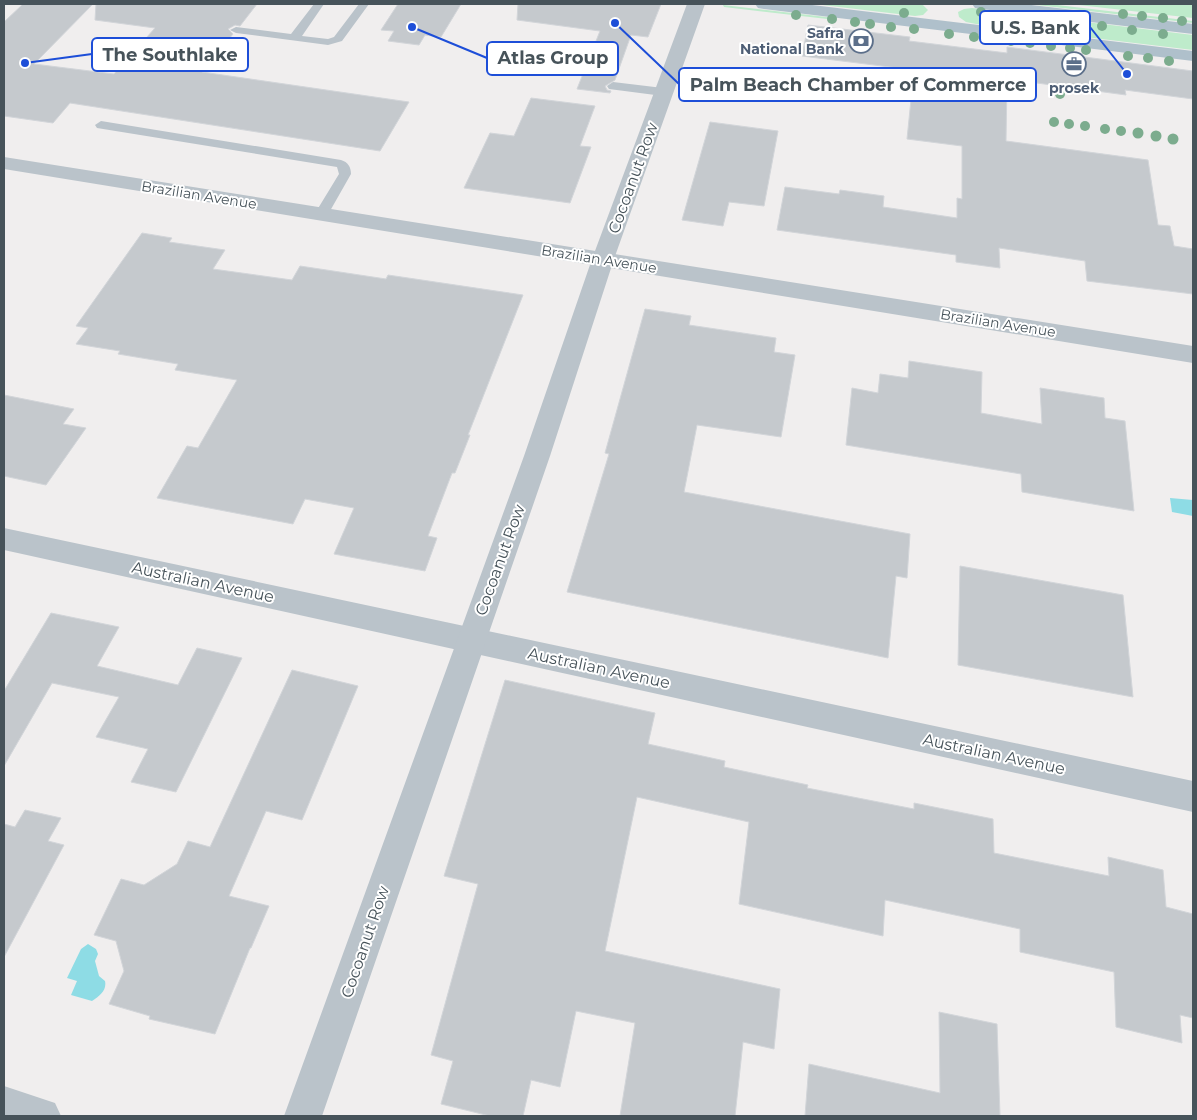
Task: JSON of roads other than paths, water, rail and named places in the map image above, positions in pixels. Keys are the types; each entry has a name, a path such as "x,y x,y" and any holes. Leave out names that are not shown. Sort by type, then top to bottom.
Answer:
{"main road":[{"path":"764,4 943,18 1193,56"},
{"path":"981,4 1193,29"}],"street":[{"name":"Cocoanut Row","path":"303,1116 537,456 603,259 696,4"},
{"name":"Brazilian Avenue","path":"4,163 1193,354"},
{"name":"Australian Avenue","path":"4,539 1193,797"},
{"path":"4,1105 42,1116"}],"lane":[{"path":"294,38 319,4"},
{"path":"236,30 328,42 338,39 364,4"},
{"path":"613,86 663,92"},
{"path":"101,125 341,164 345,169 345,174 321,215"}],"water":[{"path":"1170,498 1193,500 1193,516 1172,512"},
{"path":"88,944 96,949 98,954 95,961 99,976 105,981 105,987 102,992 92,1001 71,995 77,981 67,978 81,949"}],"place":[{"name":"Palm Beach Chamber of Commerce","path":"615,23"},
{"name":"Atlas Group","path":"412,27"},
{"name":"Safra National Bank","path":"861,41"},
{"name":"The Southlake","path":"25,63"},
{"name":"prosek","path":"1074,64"},
{"name":"U.S. Bank","path":"1127,74"}]}
